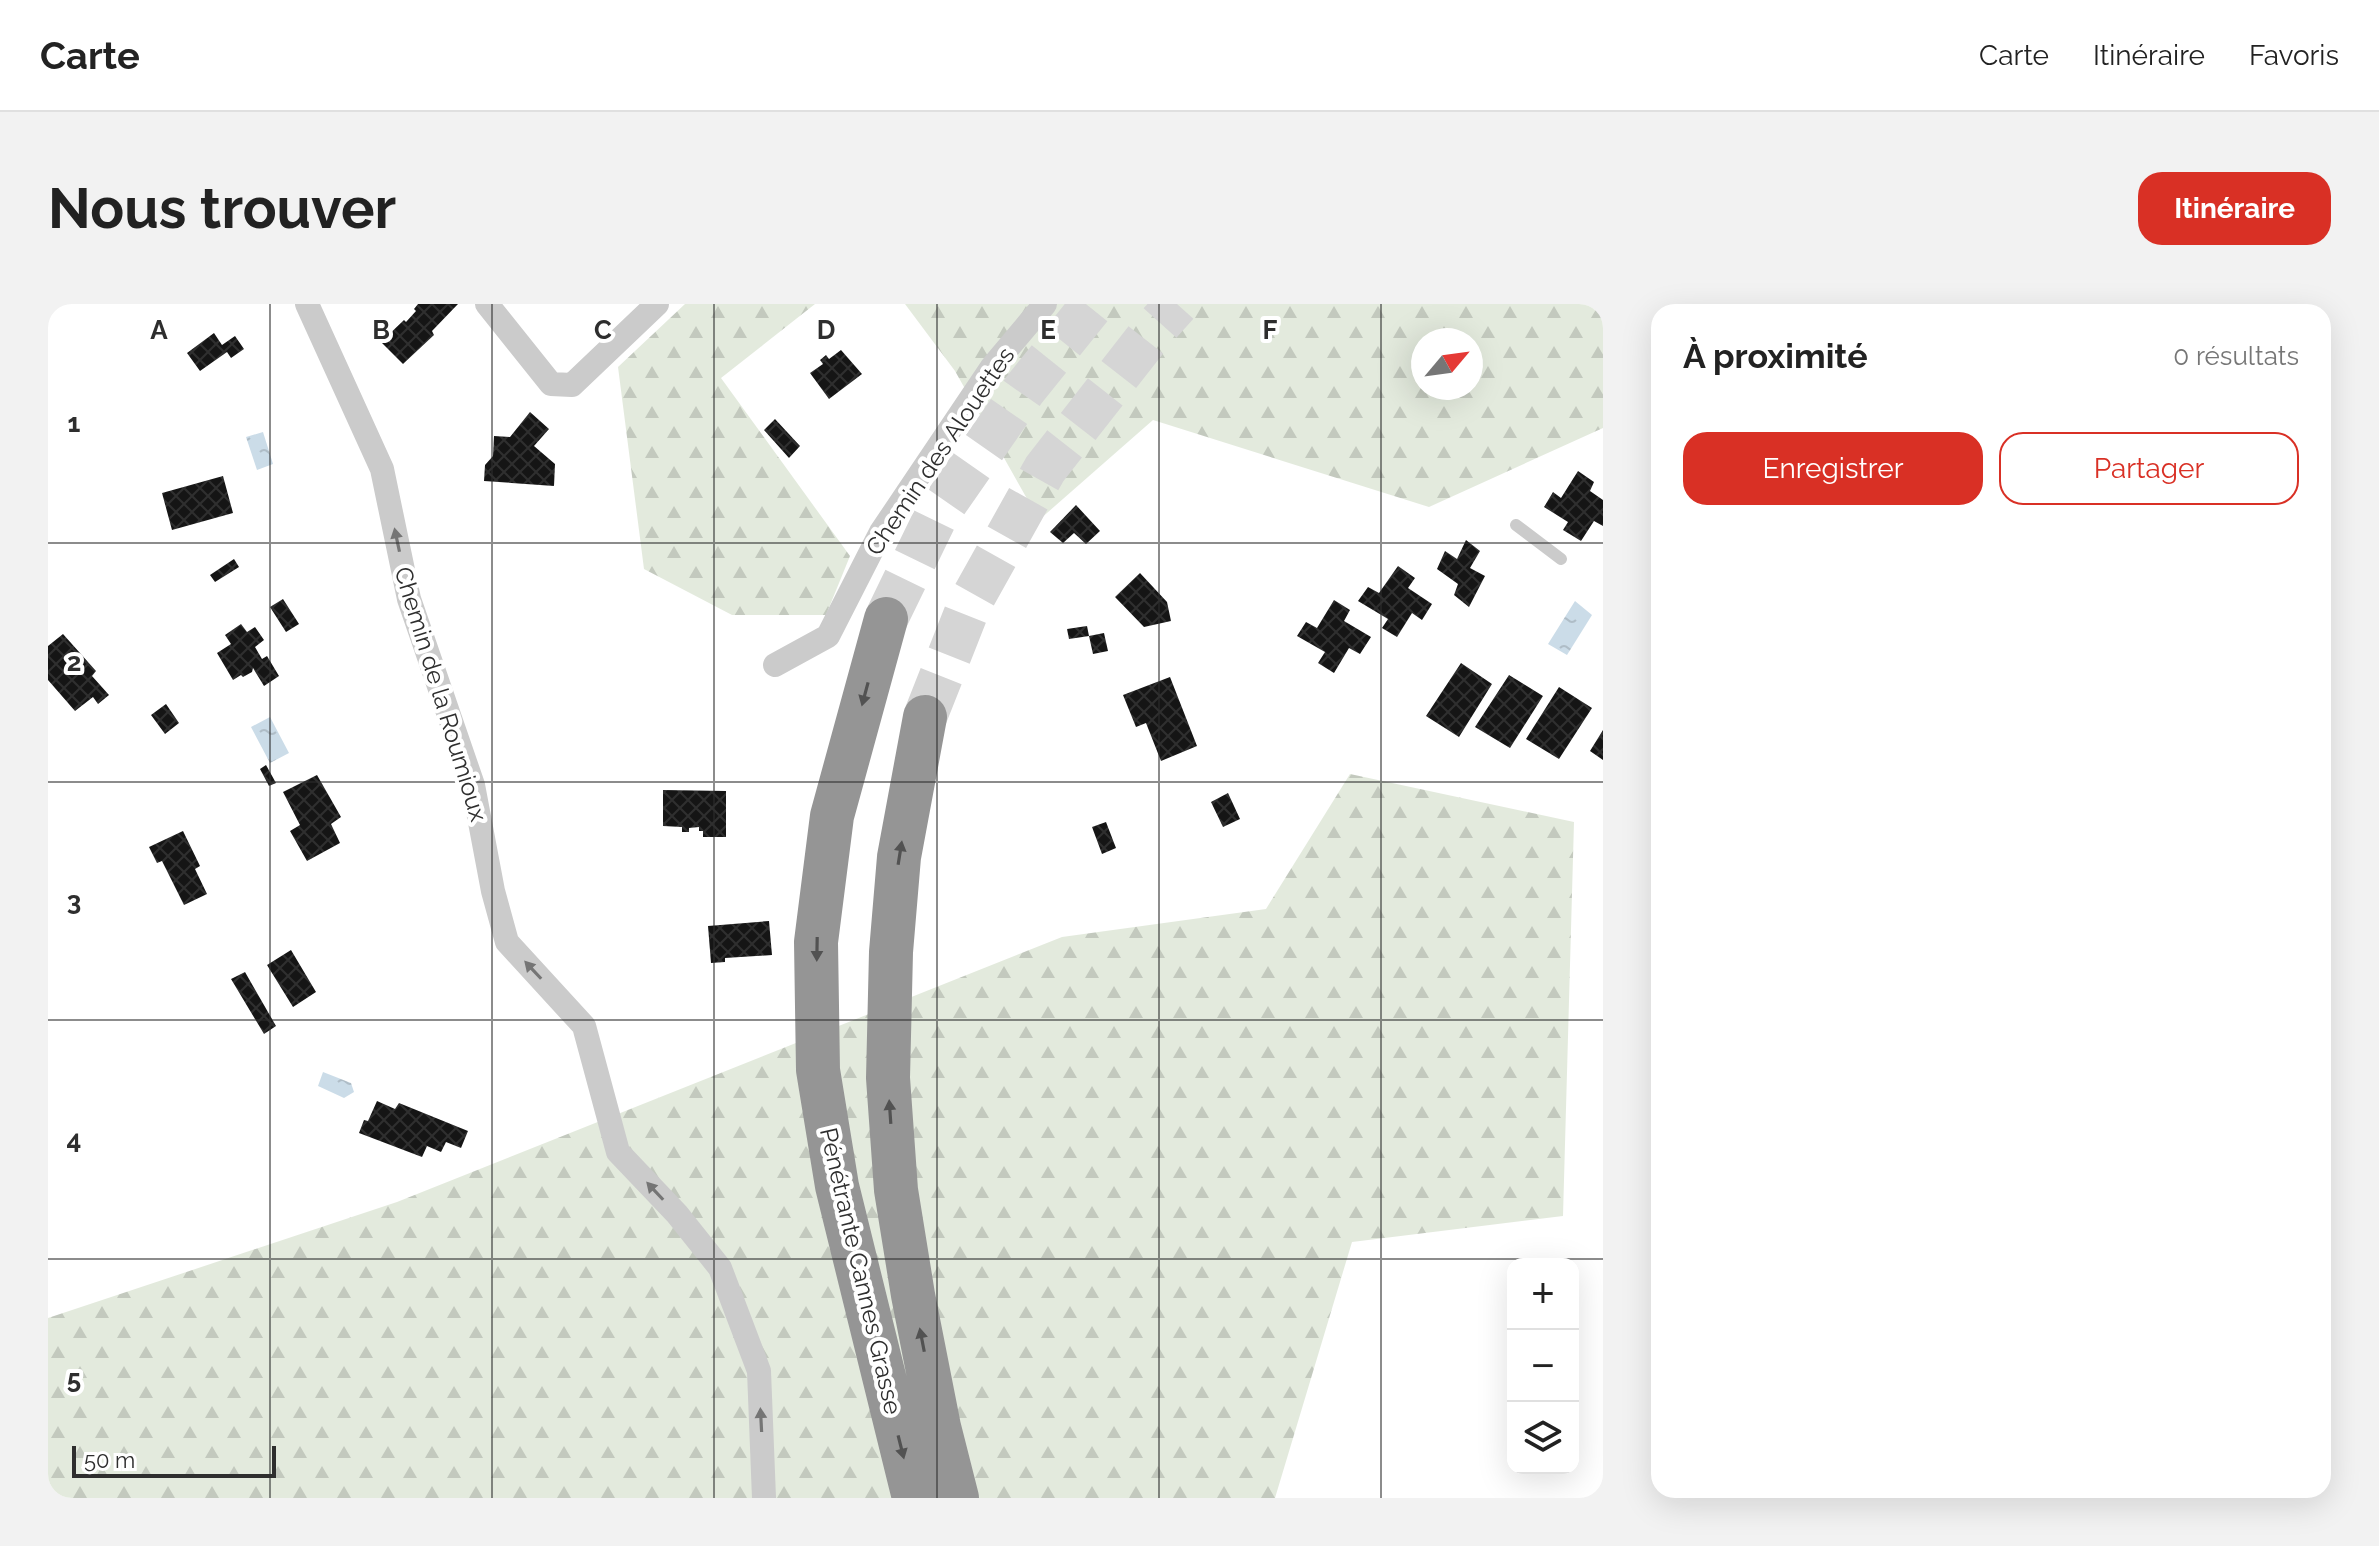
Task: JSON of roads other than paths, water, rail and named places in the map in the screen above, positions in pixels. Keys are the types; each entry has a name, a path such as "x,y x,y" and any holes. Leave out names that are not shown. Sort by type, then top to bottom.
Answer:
{"highway":[{"name":"Pénétrante Cannes Grasse","path":"886,619 832,816 816,942 818,1070 837,1186 914,1498"},
{"name":"Pénétrante Cannes Grasse","path":"925,717 899,857 891,952 888,1078 896,1190 913,1295 939,1427 957,1498"},
{"path":"837,1186 830,1267 883,1498"}],"street":[{"name":"Chemin de la Roumioux","path":"307,304 382,469 409,599 473,785 493,891 507,942 584,1026 618,1152 677,1214 720,1268 759,1371 764,1498"},
{"path":"487,304 551,384 572,385 657,304"},
{"name":"Chemin des Alouettes","path":"775,665 828,636 881,532 992,367 1045,304"}],"lane":[{"path":"1516,525 1561,559"}],"water":[{"path":"263,432 273,464 257,470 246,437"},
{"path":"1575,601 1592,615 1567,655 1548,644"},
{"path":"270,717 289,753 270,763 251,727"},
{"path":"323,1072 351,1083 354,1092 344,1098 318,1086"}],"tunnel":[{"path":"886,619 935,518 1024,390 1093,304"},
{"path":"925,717 970,603 1045,469 1177,304"}]}
